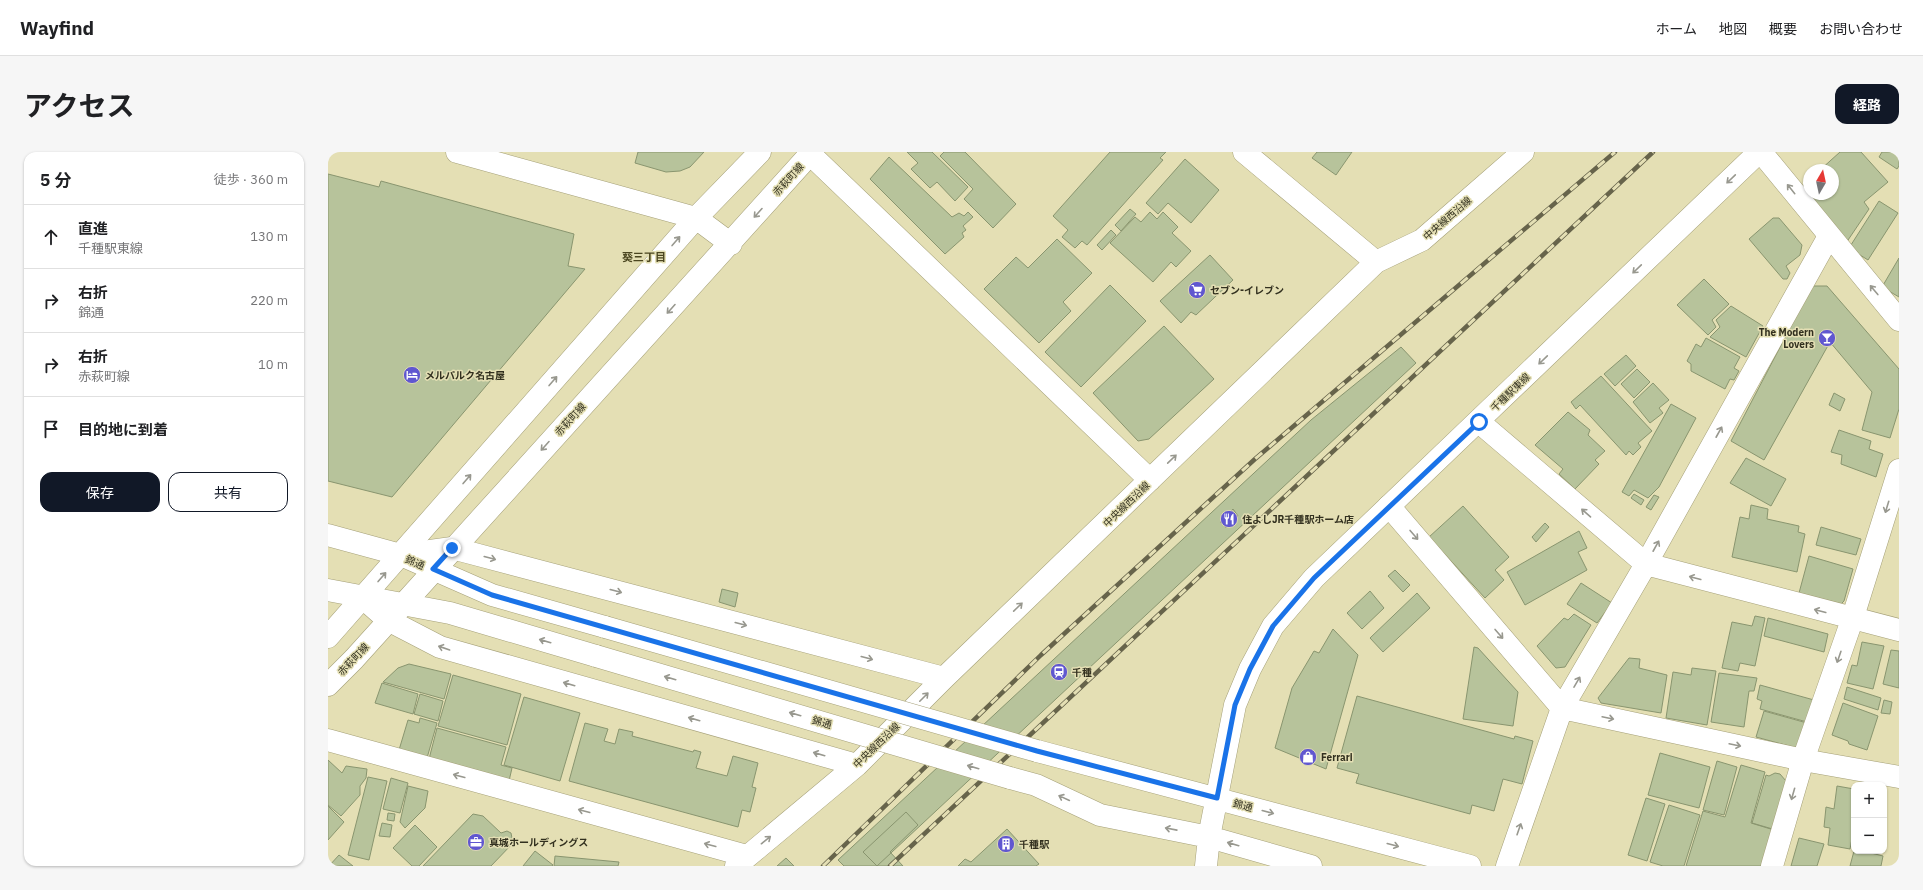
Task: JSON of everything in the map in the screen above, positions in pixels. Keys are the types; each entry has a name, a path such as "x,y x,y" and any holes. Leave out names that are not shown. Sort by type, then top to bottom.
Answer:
{"street":[{"path":"457,152 696,218 730,244"},
{"path":"328,638 696,218 760,152"},
{"path":"1244,152 1376,262"},
{"name":"中央線西沿線","path":"742,861 857,765 944,678 1376,262 1422,240 1523,152"},
{"path":"1760,152 1899,320"},
{"name":"千種駅東線","path":"1206,866 1209,837 1235,705 1250,669 1273,626 1314,578 1760,152"},
{"path":"811,153 1150,480"},
{"name":"赤萩町線","path":"328,685 354,659 433,569 730,244 811,153"},
{"path":"1507,866 1562,708 1646,564 1829,236"},
{"path":"1479,422 1646,564 1852,620 1899,630"},
{"path":"1772,866 1803,760 1852,620 1899,470"},
{"path":"1389,506 1562,708 1803,760 1899,777"},
{"name":"錦通","path":"328,535 400,555 492,595 1037,751 1470,866"},
{"path":"400,555 452,548 944,678"},
{"name":"錦通","path":"328,590 363,598 395,612 450,613 1036,785 1100,815 1209,837 1311,866"},
{"path":"395,612 440,647 857,765"},
{"path":"328,740 742,861"}],"building":[{"path":"638,152 704,152 690,167 680,171 666,172 635,163"},
{"path":"907,152 932,152 968,187 955,201 937,182 930,188 911,169 918,163"},
{"path":"944,152 965,152 1016,204 993,228 964,199 973,189 940,156"},
{"path":"1110,152 1166,152 1160,158 1163,160 1087,245 1082,241 1075,248 1062,237 1068,230 1053,216"},
{"path":"1317,152 1352,152 1336,175 1312,158"},
{"path":"1840,152 1861,152 1888,182 1864,202 1869,209 1844,246 1805,200 1839,200 1839,164 1827,164"},
{"path":"1882,152 1899,152 1899,166 1897,169 1879,157"},
{"path":"889,157 952,217 959,213 964,216 968,212 973,217 963,226 966,230 962,233 964,237 945,254 870,179"},
{"path":"1185,159 1219,190 1191,223 1168,203 1158,214 1146,203"},
{"name":"メルパルク名古屋","path":"328,174 379,187 381,181 574,234 568,266 585,269 392,497 328,481"},
{"path":"1879,201 1898,213 1868,260 1849,248"},
{"path":"1130,209 1136,214 1121,231 1115,225"},
{"path":"1150,212 1157,219 1163,212 1178,227 1172,233 1191,251 1176,267 1171,262 1153,282 1110,243 1135,217 1141,222"},
{"path":"1773,218 1779,218 1802,245 1800,255 1786,266 1790,273 1787,279 1783,279 1749,239"},
{"path":"1111,230 1116,235 1102,250 1097,245"},
{"path":"1057,239 1092,273 1063,302 1071,311 1039,343 984,289 1016,257 1028,268"},
{"name":"セブン-イレブン","path":"1210,255 1233,280 1196,315 1191,312 1181,323 1160,301"},
{"path":"1899,258 1899,297 1882,287"},
{"path":"1704,279 1729,304 1712,320 1716,327 1708,335 1677,305"},
{"path":"1110,285 1146,321 1081,387 1045,352"},
{"path":"1812,286 1827,286 1899,369 1899,409 1890,438 1862,430 1872,392 1830,342 1764,460 1731,441"},
{"path":"1731,306 1763,326 1746,357 1710,337 1720,327 1716,320"},
{"path":"1164,326 1214,379 1149,439 1138,441 1093,393"},
{"path":"1706,338 1740,357 1734,368 1739,371 1734,380 1730,379 1725,389 1691,371 1691,364 1687,361 1696,344 1701,347"},
{"path":"1401,347 1416,363 877,866 844,866 838,860 1311,420"},
{"path":"1626,355 1636,366 1615,386 1604,374"},
{"path":"1637,369 1650,382 1634,398 1621,384"},
{"path":"1601,376 1652,431 1638,443 1641,447 1633,455 1629,451 1626,455 1580,405 1576,409 1571,402"},
{"path":"1653,383 1669,400 1659,408 1663,413 1650,423 1633,402"},
{"path":"1834,393 1845,399 1840,411 1829,405"},
{"path":"1671,404 1696,418 1659,487 1648,498 1634,490 1629,496 1622,492"},
{"path":"1568,412 1590,430 1588,435 1605,451 1595,460 1599,464 1575,489 1559,474 1563,469 1535,445"},
{"path":"1839,430 1871,441 1869,449 1883,454 1876,477 1841,464 1842,455 1831,452"},
{"path":"1746,458 1786,479 1771,506 1730,483"},
{"path":"1634,494 1644,500 1641,505 1631,498"},
{"path":"1654,495 1659,497 1651,510 1646,507"},
{"path":"1751,505 1768,509 1767,519 1799,526 1798,532 1805,534 1797,572 1732,557 1740,517 1749,519"},
{"path":"1463,506 1509,557 1495,570 1504,580 1485,598 1429,537"},
{"name":"住よしJR千種駅ホーム店","path":"1233,509 1238,516 1226,528 1220,522"},
{"path":"1545,523 1549,527 1536,542 1532,537"},
{"path":"1821,527 1861,539 1856,555 1816,545"},
{"path":"1579,531 1587,548 1578,552 1587,570 1525,605 1507,572"},
{"path":"1809,556 1853,569 1844,601 1841,604 1799,593"},
{"path":"1395,570 1410,585 1403,592 1388,576"},
{"path":"1581,583 1612,603 1597,623 1567,604"},
{"path":"722,589 738,593 735,607 719,602"},
{"path":"1370,591 1384,608 1362,629 1347,613"},
{"path":"1417,593 1430,608 1383,652 1370,638"},
{"path":"1574,614 1591,625 1565,667 1556,668 1537,646 1564,618 1568,620"},
{"path":"1755,616 1765,618 1755,666 1740,663 1738,671 1722,668 1732,622 1752,626"},
{"path":"1768,618 1828,634 1824,652 1764,636"},
{"path":"1333,629 1358,655 1326,769 1275,748 1292,688 1314,651 1319,653"},
{"path":"1862,642 1884,646 1873,689 1847,683 1852,665 1857,666"},
{"path":"1474,647 1478,648 1518,692 1513,726 1463,719"},
{"path":"1891,650 1899,651 1899,688 1883,684"},
{"path":"1629,658 1640,659 1639,668 1667,675 1661,713 1601,703 1598,698"},
{"path":"409,664 451,674 444,699 383,682 398,668"},
{"path":"1692,668 1716,671 1707,725 1666,718 1673,672 1691,675"},
{"path":"1719,673 1757,678 1754,691 1749,691 1744,727 1711,722"},
{"path":"453,675 521,694 507,745 438,726"},
{"path":"382,683 418,694 413,714 375,703"},
{"path":"1760,685 1814,700 1807,722 1760,709 1762,701 1757,699"},
{"path":"1847,687 1881,698 1878,710 1844,699"},
{"path":"420,694 443,701 438,721 414,714"},
{"path":"1357,696 1514,739 1515,736 1533,741 1522,784 1503,779 1494,811 1472,805 1470,814 1356,783 1359,774 1337,768"},
{"path":"524,697 580,713 560,781 504,765"},
{"path":"1884,700 1892,702 1890,714 1881,713"},
{"path":"1843,703 1878,716 1867,750 1849,744 1848,741 1832,735"},
{"path":"1764,711 1807,723 1800,749 1756,737"},
{"path":"420,718 437,723 427,758 399,750 408,720 419,723"},
{"path":"585,723 608,729 604,741 615,744 619,729 633,732 632,736 693,752 694,750 701,752 696,768 727,776 733,756 758,763 752,787 756,788 750,812 742,810 738,827 569,781"},
{"path":"437,728 506,747 501,765 512,768 509,781 429,759"},
{"path":"1660,753 1710,767 1699,808 1648,795"},
{"path":"328,760 342,773 346,766 367,769 366,778 360,786 360,795 341,816 328,805"},
{"path":"1717,761 1737,767 1724,815 1703,810"},
{"path":"1741,765 1765,772 1751,823 1774,830 1764,866 1686,866 1703,811 1725,817"},
{"path":"1775,773 1780,774 1786,781 1776,830 1752,823 1766,775 1769,776"},
{"path":"368,777 387,781 369,860 348,855"},
{"path":"391,778 408,783 400,813 383,809"},
{"path":"408,786 428,791 425,808 405,828 400,822"},
{"path":"1837,786 1851,788 1850,849 1828,845 1830,828 1824,827 1826,807 1834,809"},
{"path":"1646,798 1665,804 1647,861 1628,855"},
{"path":"1669,805 1700,815 1684,866 1663,866 1650,862"},
{"path":"328,806 344,822 328,840"},
{"path":"906,812 918,825 890,852 903,866 877,866 863,852"},
{"path":"388,813 395,814 394,821 387,820"},
{"path":"473,814 483,816 501,833 507,831 511,833 513,843 491,866 423,866"},
{"path":"382,823 392,825 390,837 379,836"},
{"path":"415,825 437,847 419,866 412,866 393,848"},
{"name":"千種駅","path":"1007,829 1039,864 1036,866 958,866 965,859 971,862"},
{"path":"1799,838 1824,844 1817,866 1791,866"},
{"path":"535,851 553,865 523,866"},
{"path":"1853,854 1875,854 1883,856 1881,866 1850,866"},
{"path":"339,855 353,866 329,866"},
{"path":"555,856 619,862 618,866 554,866"},
{"path":"786,858 794,866 777,866"}],"railway":[{"path":"823,866 1041,655 1255,459 1615,152"},
{"path":"890,866 1653,152"}],"place":[{"name":"セブン-イレブン","path":"1197,290"},
{"name":"The Modern Lovers","path":"1827,338"},
{"name":"メルパルク名古屋","path":"412,375"},
{"name":"住よしJR千種駅ホーム店","path":"1229,519"},
{"name":"千種","path":"1059,672"},
{"name":"Ferrari","path":"1308,757"},
{"name":"真城ホールディングス","path":"476,842"},
{"name":"千種駅","path":"1006,844"}],"district":[{"name":"葵三丁目","path":"644,257"}],"route":[{"path":"452,548 433,569 492,595 1037,751 1217,798 1235,705 1250,669 1273,626 1314,578 1479,422"}]}
